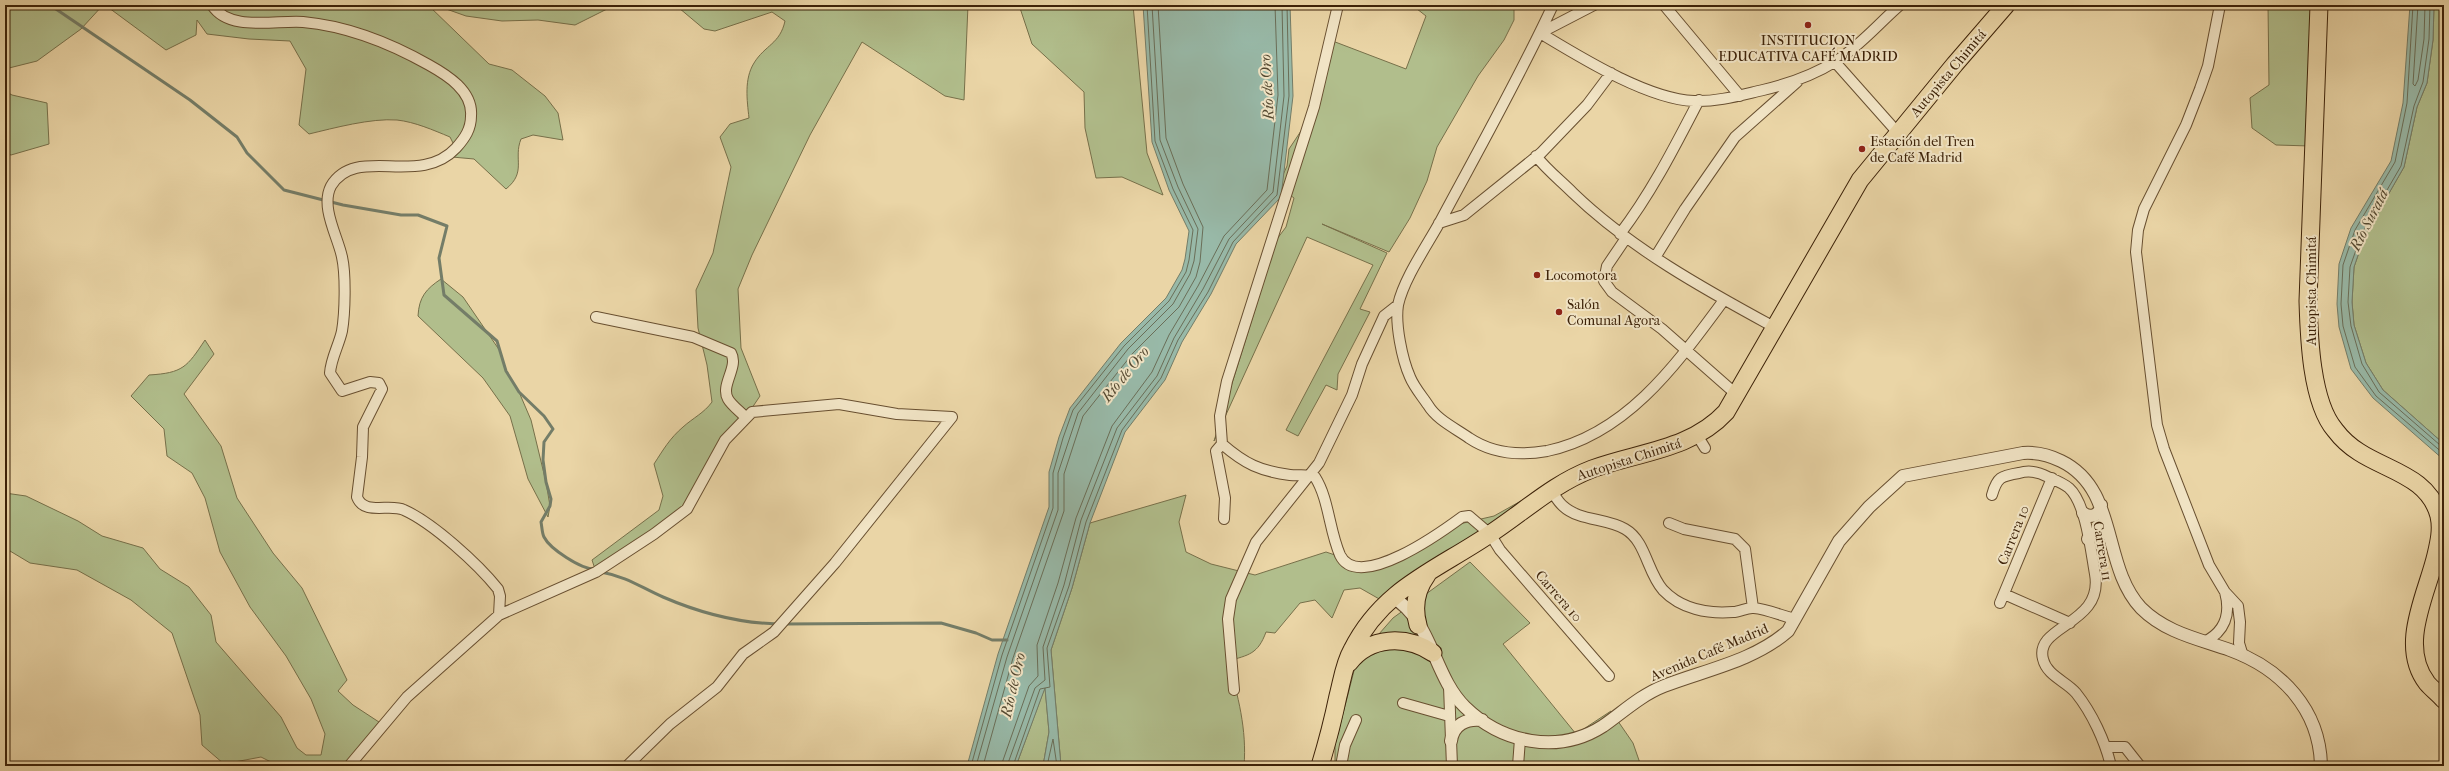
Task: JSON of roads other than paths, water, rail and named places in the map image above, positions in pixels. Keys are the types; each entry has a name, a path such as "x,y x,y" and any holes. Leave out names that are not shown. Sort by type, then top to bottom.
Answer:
{"highway":[{"name":"Autopista Chimitá","path":"1320,766 1350,652 1361,633 1382,605 1438,564 1490,534 1550,489 1583,473 1676,445 1701,442 1737,395 1774,327 1860,180 2006,5"},
{"name":"Autopista Chimitá","path":"2318,5 2308,301 2310,344 2314,373 2327,418 2334,429 2359,452 2418,484 2428,493 2436,507 2440,525 2439,542 2416,625 2415,642 2417,658 2424,677 2444,700"},
{"path":"1418,625 1415,610 1417,593 1423,580 1438,564"},
{"path":"1345,668 1363,650 1386,641 1411,642 1433,653"},
{"name":"Autopista Chimitá","path":"1328,740 1339,766"}],"street":[{"path":"212,5 217,13 234,20 302,22 337,27 368,37 410,54 438,70 454,82 468,97 472,109 469,129 465,138 450,154 436,162 418,167 367,165 345,174 331,186 327,201 342,259 343,296 342,330 330,373 342,391 370,382 379,383 382,389 363,427 362,457 357,497 358,501 370,508 404,510 461,550 498,589 500,596 499,615"},
{"path":"1224,519 1225,498 1216,451 1222,444 1220,416 1227,381 1314,107 1338,5"},
{"path":"1553,5 1540,33 1415,266 1398,305 1400,343 1410,377 1433,414 1481,446 1498,452 1532,454 1562,448 1587,438 1614,422 1646,394 1686,351 1724,300"},
{"path":"1540,33 1594,5"},
{"path":"1664,5 1740,96"},
{"path":"1540,33 1611,73 1673,98 1699,100 1740,96 1800,79 1835,62 1855,47 1900,5"},
{"path":"2220,5 2208,66 2186,126 2144,209 2138,230 2136,252 2157,424 2164,449 2209,565 2225,592 2234,601 2239,611 2238,638 2243,656"},
{"path":"1835,62 1898,133"},
{"path":"1439,223 1464,215 1536,156 1587,105 1611,73"},
{"path":"1656,256 1685,209 1736,137 1800,79"},
{"path":"1699,100 1667,162 1636,213 1607,266 1604,281 1612,292 1651,320 1737,395"},
{"path":"1536,156 1547,170 1593,213 1623,236 1724,300 1774,327"},
{"path":"1234,690 1228,619 1231,599 1256,542 1308,474 1319,462 1352,395 1362,364 1384,316 1398,305"},
{"path":"596,317 693,337 731,353 733,360 726,393 728,399 746,418"},
{"path":"349,766 407,697 499,615 596,572 654,534 687,509 725,440 752,412 839,404 897,414 952,417 835,563 774,632 743,654 717,687 670,724 627,766"},
{"path":"1222,444 1242,461 1256,466 1292,475 1308,474"},
{"name":"Avenida Café Madrid","path":"1392,597 1406,607 1418,625 1449,686 1464,706 1507,736 1544,743 1565,741 1587,735 1628,706 1663,687 1750,654 1778,640 1788,631 1839,542 1869,506 1903,476 2023,453 2039,453 2065,463 2081,474 2101,505 2123,580 2141,607 2166,626 2243,656 2278,676 2299,699 2316,729 2320,746 2321,766"},
{"name":"Carrera 11","path":"1992,496 1996,482 2001,477 2030,472 2052,478 2074,493 2083,513 2095,574 2095,591 2088,608 2046,641 2043,648 2043,660 2050,672 2070,686 2079,698 2106,747 2111,766"},
{"name":"Carrera 10","path":"1308,474 1315,477 1320,484 1332,534 1341,557 1351,565 1370,567 1407,553 1462,517 1469,516 1490,534 1500,550 1610,676"},
{"name":"Carrera 10","path":"2052,478 2002,599 2070,623"},
{"path":"1550,489 1563,506 1569,510 1612,523 1632,534 1641,548 1655,579 1664,591 1685,606 1705,612 1734,612 1753,608 1795,619"},
{"path":"2083,513 2094,516 2099,512 2101,505"},
{"path":"1668,523 1735,539 1741,543 1745,549 1753,608"},
{"path":"2088,539 2097,531 2104,531 2109,535"},
{"path":"2204,642 2218,633 2226,619 2228,605 2225,592"},
{"path":"1449,686 1452,766"},
{"path":"1403,703 1449,716"},
{"path":"1451,741 1453,732 1461,723 1471,719 1482,720"},
{"path":"1339,766 1345,745 1356,720"},
{"path":"1518,766 1520,739"},
{"path":"2106,747 2125,747 2140,766"}],"water":[{"name":"Río de Oro","path":"1143,5 1290,5 1293,96 1281,197 1236,244 1211,294 1182,342 1165,380 1125,432 1090,523 1072,588 1051,650 1061,766 1043,766 1049,732 1045,688 1016,766 967,766 998,654 1049,507 1049,472 1059,437 1070,408 1121,343 1166,298 1182,270 1185,259 1189,231 1169,190 1152,142"},
{"name":"Río Suratá","path":"2410,5 2434,5 2433,40 2427,83 2417,107 2404,167 2365,235 2354,267 2352,302 2354,325 2366,363 2383,390 2444,444 2444,460 2373,398 2351,369 2339,327 2337,304 2339,264 2351,228 2391,161 2403,103"}],"waterway":[{"path":"50,5 190,100 237,137 247,153 284,190 343,205 401,215 418,215 447,226 439,258 444,295 497,341 506,371 519,392 544,416 553,429 544,442 543,460 546,482 551,499 550,506 541,522 544,537 547,542 566,558 582,566 594,569"},
{"path":"601,572 626,579 663,597 691,608 748,622 778,624"},
{"path":"784,624 941,623 976,633 992,640 1007,640"}],"place":[{"name":"INSTITUCION EDUCATIVA CAFÉ MADRID","path":"1808,25"},
{"name":"Estación del Tren de Café Madrid","path":"1862,149"},
{"name":"Locomotora","path":"1537,275"},
{"name":"Salón Comunal Agora","path":"1559,312"}]}
